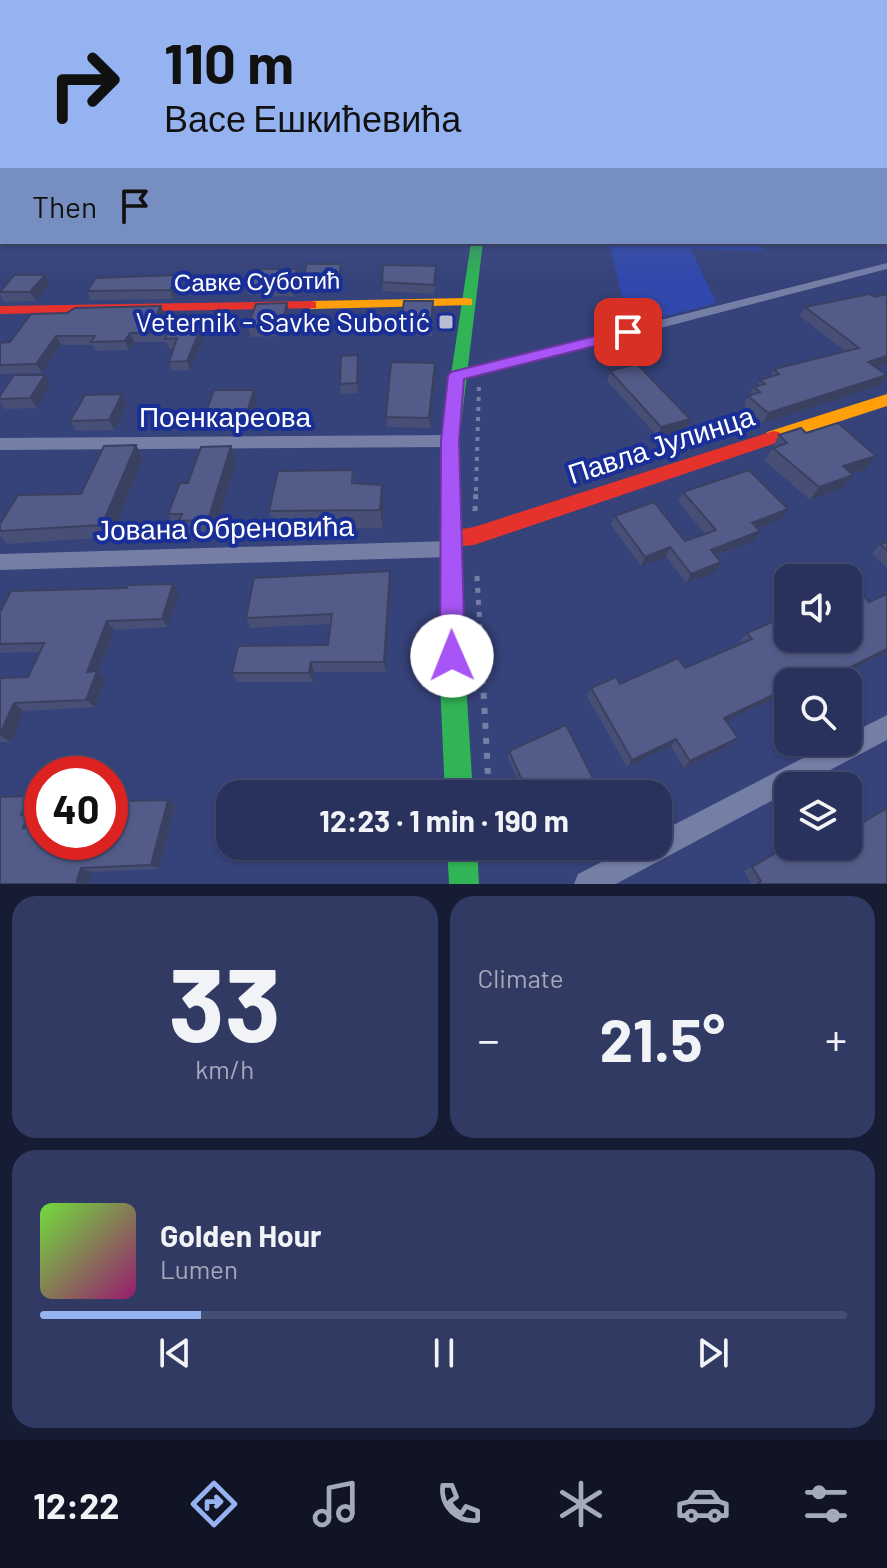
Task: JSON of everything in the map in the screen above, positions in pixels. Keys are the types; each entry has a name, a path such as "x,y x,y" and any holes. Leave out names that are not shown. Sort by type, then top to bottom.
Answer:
{"street":[{"path":"458,780 453,683 450,441 477,244"},
{"path":"457,376 887,266"},
{"name":"Савке Суботић","path":"0,310 467,302"},
{"name":"Павла Јулинца","path":"451,544 887,400"},
{"name":"Поенкареова","path":"0,444 450,441"},
{"name":"Јована Обреновића","path":"0,562 451,544"},
{"path":"588,884 887,727"},
{"path":"463,860 464,884"}],"path":[{"path":"480,370 474,536 488,780"}],"shaded area":[{"path":"609,244 759,244 763,251 691,249 716,303 629,326"}],"building":[{"path":"307,264 341,264 338,280 303,280"},
{"path":"383,265 436,266 434,285 382,282"},
{"path":"251,269 297,269 292,287 244,285"},
{"path":"14,275 45,275 30,292 0,292"},
{"path":"178,275 170,290 87,291 96,278"},
{"path":"869,294 875,297 887,294 887,356 868,362 887,375 768,413 748,396 760,392 754,387 765,384 760,380 779,374 774,369 859,348 805,307"},
{"path":"404,301 433,301 431,326 401,325"},
{"path":"287,303 281,326 248,327 256,304"},
{"path":"161,306 156,315 206,316 187,361 169,362 177,338 165,339 168,332 130,333 125,341 91,342 95,336 56,336 36,364 0,365 0,343 10,342 31,314 67,313 75,308"},
{"path":"358,355 357,383 340,384 341,356"},
{"path":"391,362 435,363 429,418 386,417"},
{"path":"637,364 690,419 661,427 610,371"},
{"path":"14,375 45,375 30,398 0,399"},
{"path":"214,390 254,390 245,418 204,418"},
{"path":"122,394 109,420 70,421 85,395"},
{"path":"838,423 876,456 843,466 853,475 819,487 773,448 787,443 779,435 801,428 806,433"},
{"path":"136,445 102,525 0,531 0,524 18,495 81,494 104,446"},
{"path":"231,446 208,520 179,521 182,514 168,514 180,483 188,483 201,447"},
{"path":"353,470 352,483 382,485 380,510 269,511 278,471"},
{"path":"749,470 788,509 752,523 760,531 711,550 721,562 691,574 670,547 645,557 615,516 654,502 685,541 716,530 683,492"},
{"path":"390,571 384,662 311,662 309,673 232,673 238,646 328,645 332,614 246,618 254,578"},
{"path":"173,584 162,619 107,621 87,672 97,671 86,700 14,703 0,734 0,678 28,677 44,643 0,644 0,612 11,591"},
{"path":"862,594 869,602 887,594 887,649 848,668 774,668 774,695 724,718 738,738 690,761 676,739 632,760 591,688 616,677 620,684 678,658 685,668 752,639 747,633 774,621 774,652 862,652"},
{"path":"566,725 594,780 522,780 509,751"},
{"path":"24,796 21,815 24,815 24,860 128,860 128,801 168,800 151,865 81,868 76,884 0,884 0,797"},
{"path":"887,808 887,884 757,884 761,881 752,867 774,854 774,860 862,860 862,823"}],"traffic: fast":[{"path":"458,780 453,683 450,441 477,244"},
{"path":"463,860 464,884"}],"traffic: slow":[{"path":"311,305 467,302"},
{"path":"773,437 887,400"}],"traffic: jam":[{"path":"0,310 311,305"},
{"path":"451,538 474,536 773,437"}],"place":[{"name":"Veternik - Savke Subotić","path":"446,322"}],"route":[{"path":"452,656 450,441 457,376 628,332"}]}
